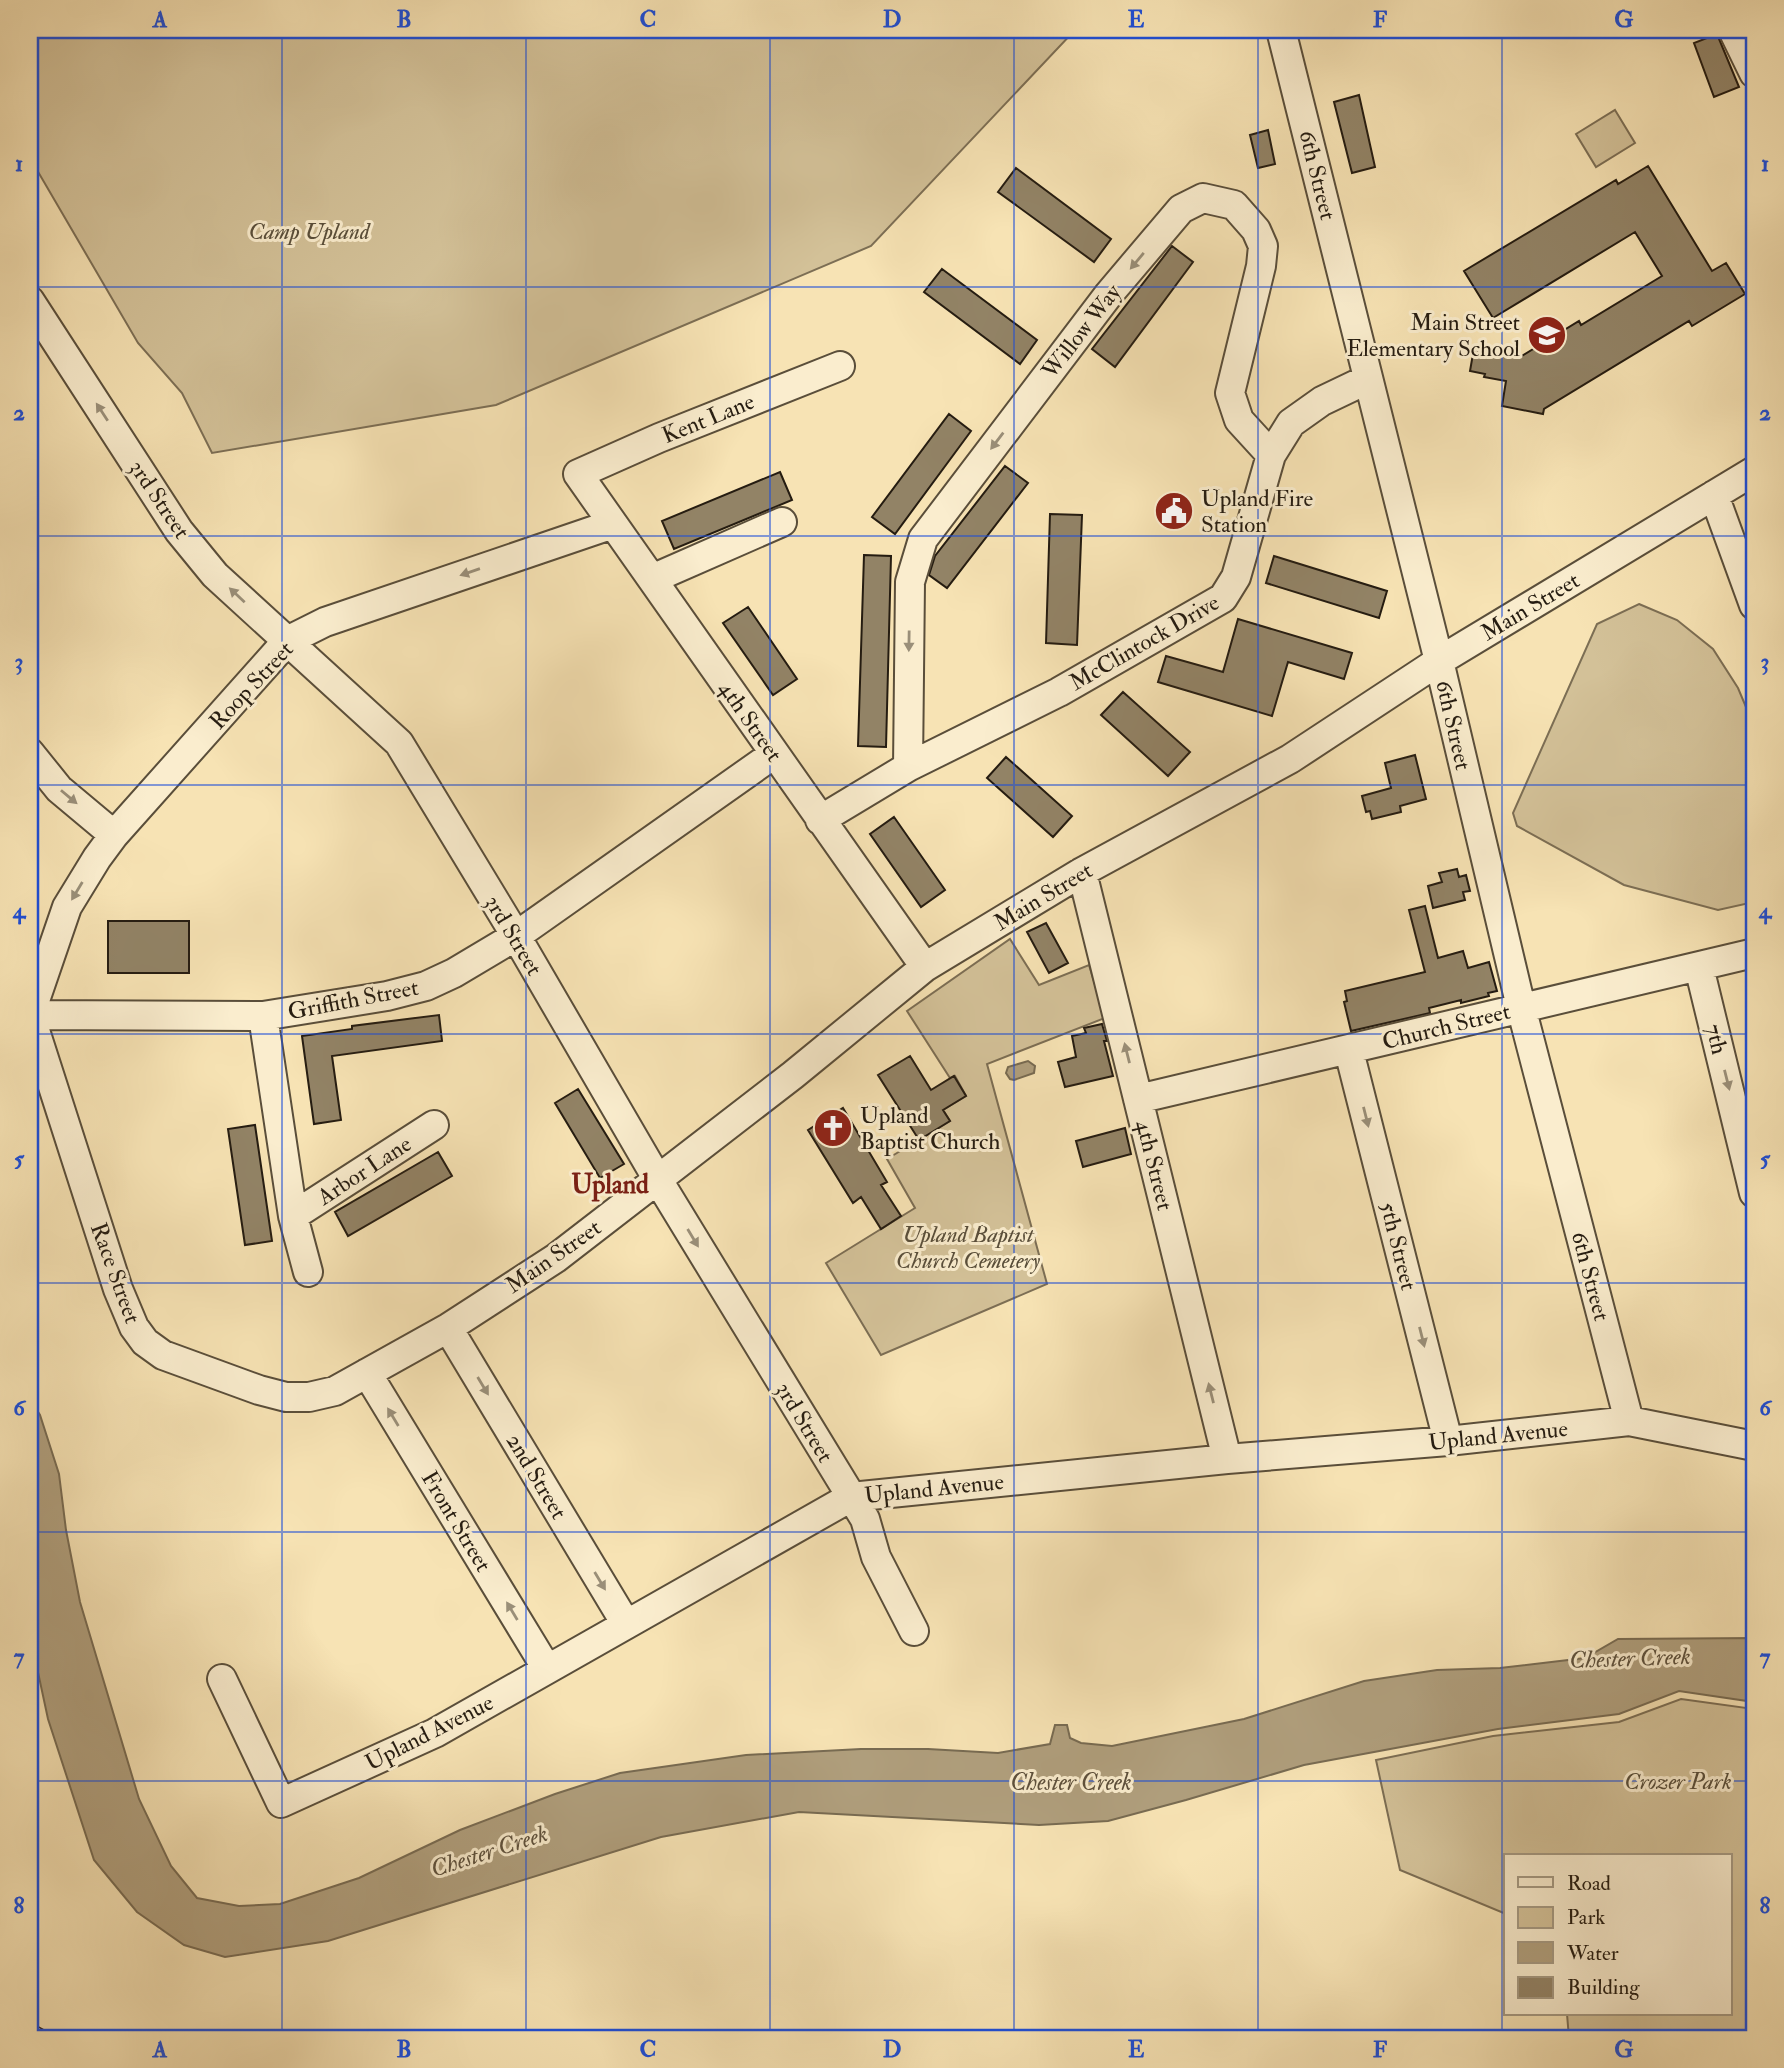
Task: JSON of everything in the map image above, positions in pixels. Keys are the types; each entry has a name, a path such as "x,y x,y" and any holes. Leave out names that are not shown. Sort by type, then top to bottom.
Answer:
{"street":[{"name":"6th Street","path":"1281,30 1439,661 1521,1007 1629,1420"},
{"path":"1733,30 1754,73"},
{"name":"Willow Way","path":"908,767 910,582 923,539 1109,294 1181,209 1203,198 1234,205 1256,230 1264,246 1230,393 1239,420 1271,455"},
{"name":"3rd Street","path":"30,301 179,531 215,575 399,743 516,936 658,1180 865,1519 876,1557 914,1631"},
{"name":"Kent Lane","path":"578,474 659,438 841,366"},
{"name":"McClintock Drive","path":"820,820 908,767 1059,692 1223,598 1236,578 1271,455 1291,423 1322,401 1368,379"},
{"name":"Main Street","path":"367,1373 448,1328 556,1258 925,967 1082,872 1290,760 1439,661 1754,471"},
{"name":"4th Street","path":"578,474 925,967"},
{"path":"1714,495 1754,604"},
{"path":"652,579 782,522"},
{"name":"Roop Street","path":"30,1015 40,947 97,858 114,835 287,641 325,622 613,524"},
{"path":"30,753 59,789 114,835"},
{"name":"Griffith Street","path":"30,1015 263,1016 387,996 426,986 454,973 516,936 775,754"},
{"name":"4th Street","path":"1082,872 1227,1459"},
{"name":"Church Street","path":"1138,1099 1754,953"},
{"name":"7th","path":"1699,967 1754,1193"},
{"name":"Race Street","path":"30,1015 118,1289 134,1327 145,1342 163,1355 188,1366 286,1397 321,1395 335,1391 367,1373"},
{"path":"263,1016 293,1216 309,1272"},
{"name":"5th Street","path":"1349,1051 1448,1441"},
{"name":"Arbor Lane","path":"293,1216 434,1125"},
{"name":"2nd Street","path":"448,1328 626,1624"},
{"name":"Front Street","path":"367,1373 547,1669"},
{"name":"Upland Avenue","path":"222,1679 281,1803 435,1733 850,1496 1227,1459 1448,1441 1629,1420 1754,1446"}],"green space":[{"name":"Camp Upland","path":"30,30 1075,30 871,246 496,405 212,453 182,393 138,343 30,158"},
{"path":"1615,110 1635,143 1596,167 1576,134"},
{"path":"1639,604 1677,620 1713,649 1738,688 1754,726 1754,902 1718,910 1624,885 1517,826 1513,813 1597,624"},
{"name":"Upland Baptist Church Cemetery","path":"1010,939 1039,985 1089,965 1105,1018 987,1064 1047,1284 881,1355 826,1263 915,1208 887,1159 950,1121 943,1110 966,1096 955,1076 950,1078 907,1011"},
{"name":"Crozer Park","path":"1681,1699 1754,1709 1754,2038 1569,2038 1567,2016 1732,2016 1732,1854 1504,1854 1504,1913 1400,1870 1376,1760 1493,1736 1619,1722"}],"water":[{"path":"1028,1061 1035,1066 1034,1073 1010,1079 1006,1073 1008,1067"},
{"name":"Chester Creek","path":"30,1399 40,1415 59,1474 66,1530 80,1602 139,1799 171,1866 197,1898 239,1906 280,1904 359,1878 460,1830 620,1773 746,1755 861,1749 998,1753 1050,1744 1055,1725 1067,1725 1070,1738 1081,1743 1112,1746 1244,1719 1364,1681 1437,1670 1500,1668 1585,1658 1618,1639 1754,1638 1754,1702 1679,1691 1619,1714 1498,1729 1304,1765 1108,1821 1039,1825 799,1812 661,1837 328,1941 225,1957 184,1945 137,1912 94,1860 48,1719 30,1635"}],"building":[{"path":"1717,34 1739,87 1714,97 1694,43"},
{"path":"1359,95 1375,167 1352,173 1334,102"},
{"path":"1268,130 1275,164 1258,168 1250,135"},
{"name":"Main Street Elementary School","path":"1648,166 1712,271 1726,263 1745,294 1692,326 1689,321 1544,409 1543,414 1502,406 1506,381 1470,371 1474,348 1520,357 1579,321 1581,325 1662,276 1635,232 1493,318 1464,271 1616,180 1618,184"},
{"path":"1016,168 1111,239 1094,262 998,192"},
{"path":"1172,246 1193,262 1115,367 1092,349"},
{"path":"942,269 1037,340 1020,364 924,292"},
{"path":"949,414 971,431 895,534 872,517"},
{"path":"1005,466 1028,483 947,588 929,575 935,556"},
{"path":"780,472 792,500 674,549 662,521"},
{"path":"1050,514 1082,515 1077,645 1046,643"},
{"path":"864,555 891,556 886,747 858,746"},
{"path":"1274,556 1387,591 1379,618 1266,583"},
{"path":"748,607 797,679 773,695 723,623"},
{"path":"1238,619 1352,653 1344,679 1288,662 1272,716 1158,682 1166,656 1223,672"},
{"path":"1123,692 1190,752 1168,776 1101,715"},
{"path":"1415,755 1426,799 1400,806 1401,812 1372,819 1370,811 1366,812 1362,796 1391,788 1385,763"},
{"path":"1006,757 1072,816 1053,837 987,778"},
{"path":"894,817 945,890 921,907 870,834"},
{"path":"1457,869 1459,877 1466,875 1470,891 1463,892 1465,900 1433,908 1428,886 1442,882 1439,873"},
{"path":"1425,906 1438,958 1463,951 1468,968 1489,962 1497,991 1488,993 1489,996 1461,1003 1461,1000 1429,1008 1430,1013 1351,1031 1344,1002 1347,1001 1345,991 1425,972 1409,910"},
{"path":"108,921 189,921 189,973 108,973"},
{"path":"1046,923 1068,963 1049,973 1027,932"},
{"path":"439,1015 442,1041 332,1056 341,1120 314,1124 302,1036 352,1029 352,1026"},
{"path":"1102,1024 1113,1076 1065,1087 1058,1062 1076,1057 1072,1036 1086,1033 1084,1028"},
{"path":"910,1056 931,1090 954,1076 966,1096 943,1110 950,1121 919,1140 878,1075"},
{"path":"578,1089 624,1164 600,1178 555,1103"},
{"path":"843,1108 887,1182 881,1185 901,1216 881,1229 861,1197 853,1203 808,1130"},
{"path":"255,1125 272,1241 245,1245 228,1129"},
{"path":"1125,1128 1131,1154 1083,1167 1076,1141"},
{"path":"438,1152 452,1176 348,1236 335,1212"}],"railway":[{"path":"30,2026 52,2038"}],"place":[{"name":"Main Street Elementary School","path":"1547,335"},
{"name":"Upland Fire Station","path":"1174,511"},
{"name":"Upland Baptist Church","path":"833,1128"}],"district":[{"name":"Upland","path":"610,1184"}]}
